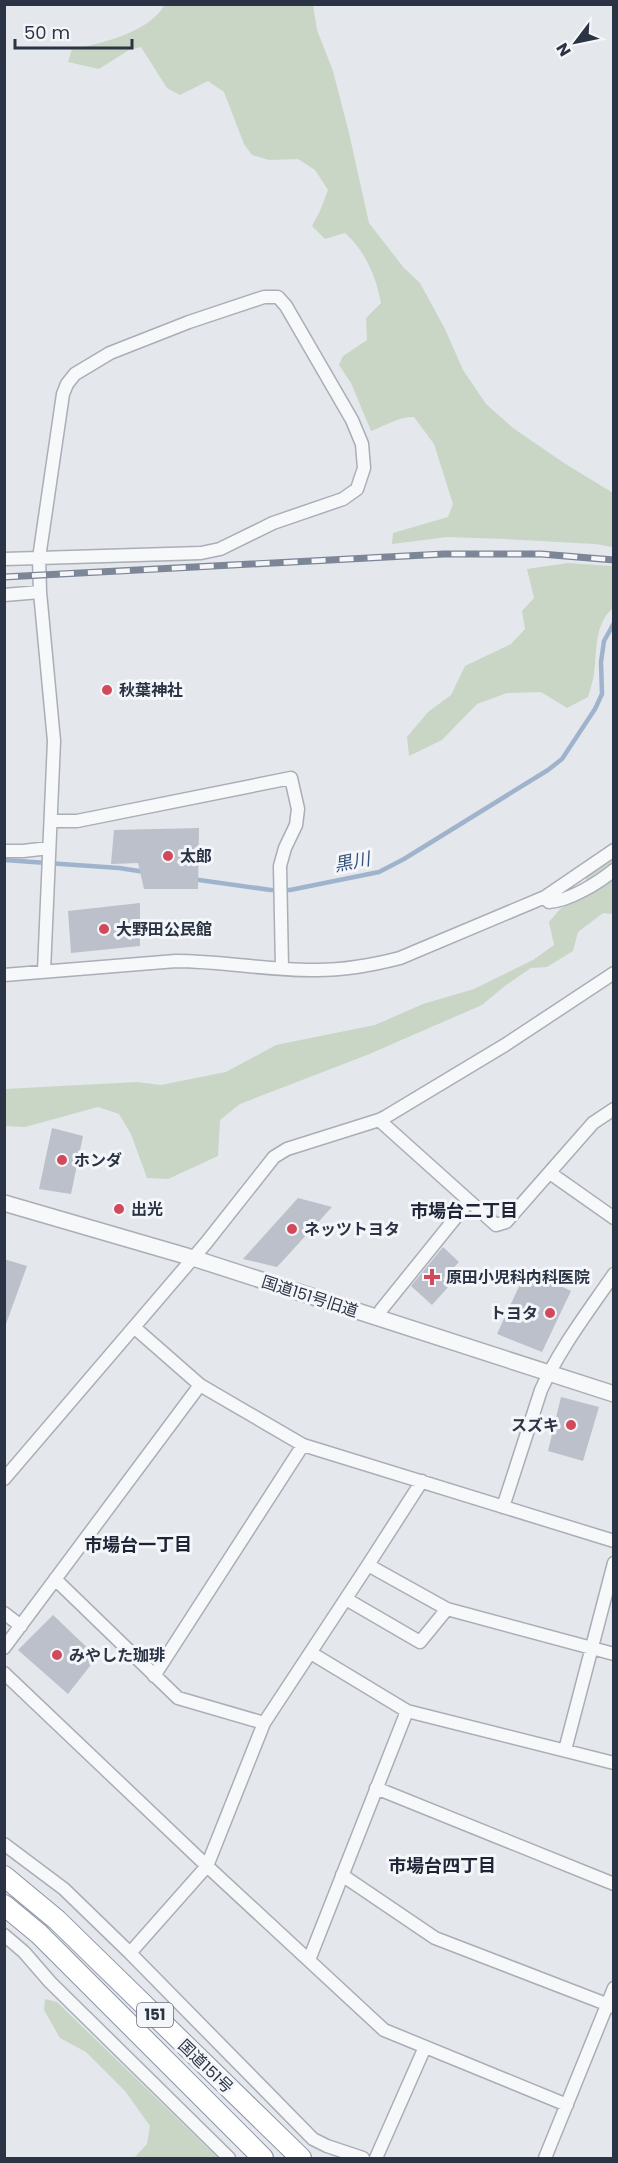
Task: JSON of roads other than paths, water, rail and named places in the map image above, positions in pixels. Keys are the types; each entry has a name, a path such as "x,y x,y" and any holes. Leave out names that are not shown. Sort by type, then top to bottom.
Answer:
{"highway":[{"name":"国道151号","path":"4,1876 57,1920 301,2158"},
{"name":"国道151号","path":"4,1905 39,1934 263,2158"}],"street":[{"path":"4,559 39,558 201,553 220,549 273,523 343,499 357,489 364,468 362,444 352,420 286,306 278,297 264,297 189,321 111,353 75,374 63,394 39,558 54,741 44,970"},
{"path":"4,595 40,592"},
{"path":"52,821 77,821 291,778 298,809 296,825 285,848 280,866 282,968"},
{"path":"4,851 49,850"},
{"path":"4,975 176,961 332,969 380,963 400,958 545,897 614,850"},
{"path":"545,897 549,902 556,902 585,890 614,870"},
{"path":"4,1479 135,1328 274,1157 286,1149 379,1120 506,1045 614,973"},
{"path":"379,1120 496,1225 506,1222 593,1123 614,1108"},
{"path":"550,1173 614,1218"},
{"path":"378,1319 381,1310 469,1201"},
{"name":"国道151号旧道","path":"4,1203 193,1258 614,1394"},
{"path":"503,1507 541,1390 549,1373 557,1357 614,1274"},
{"path":"135,1328 200,1385 303,1445 614,1541"},
{"path":"4,1648 200,1385"},
{"path":"154,1676 303,1445"},
{"path":"130,1953 207,1866 264,1723 422,1481"},
{"path":"565,1750 614,1563"},
{"path":"368,1565 447,1609 614,1654"},
{"path":"55,1580 178,1698 264,1723"},
{"path":"346,1599 420,1642 447,1609"},
{"path":"4,1613 21,1626"},
{"path":"311,1653 407,1710 614,1763"},
{"path":"4,1674 384,2030 567,2105"},
{"path":"309,1960 407,1710"},
{"path":"376,1788 614,1884"},
{"path":"4,1844 64,1889 314,2139 327,2146 363,2158"},
{"path":"342,1875 435,1938 610,2006"},
{"path":"4,1935 24,1952 50,1982 229,2158"},
{"path":"545,2158 610,2006 614,1988"},
{"path":"376,2158 426,2047"}],"waterway":[{"name":"黒川","path":"192,879 271,890 290,890 379,872 404,859 548,770 562,759 595,709 602,694 601,662 604,641 614,623"},
{"name":"黒川","path":"4,860 145,872"}],"railway":[{"path":"4,577 444,554 541,554 614,560"}],"place":[{"name":"秋葉神社","path":"107,690"},
{"name":"太郎","path":"168,856"},
{"name":"大野田公民館","path":"104,929"},
{"name":"ホンダ","path":"62,1160"},
{"name":"出光","path":"119,1209"},
{"name":"ネッツトヨタ","path":"292,1229"},
{"name":"原田小児科内科医院","path":"432,1277"},
{"name":"トヨタ","path":"550,1313"},
{"name":"スズキ","path":"571,1425"},
{"name":"みやした珈琲","path":"57,1655"}],"district":[{"name":"市場台二丁目","path":"464,1211"},
{"name":"市場台一丁目","path":"138,1545"},
{"name":"市場台四丁目","path":"442,1866"}]}
